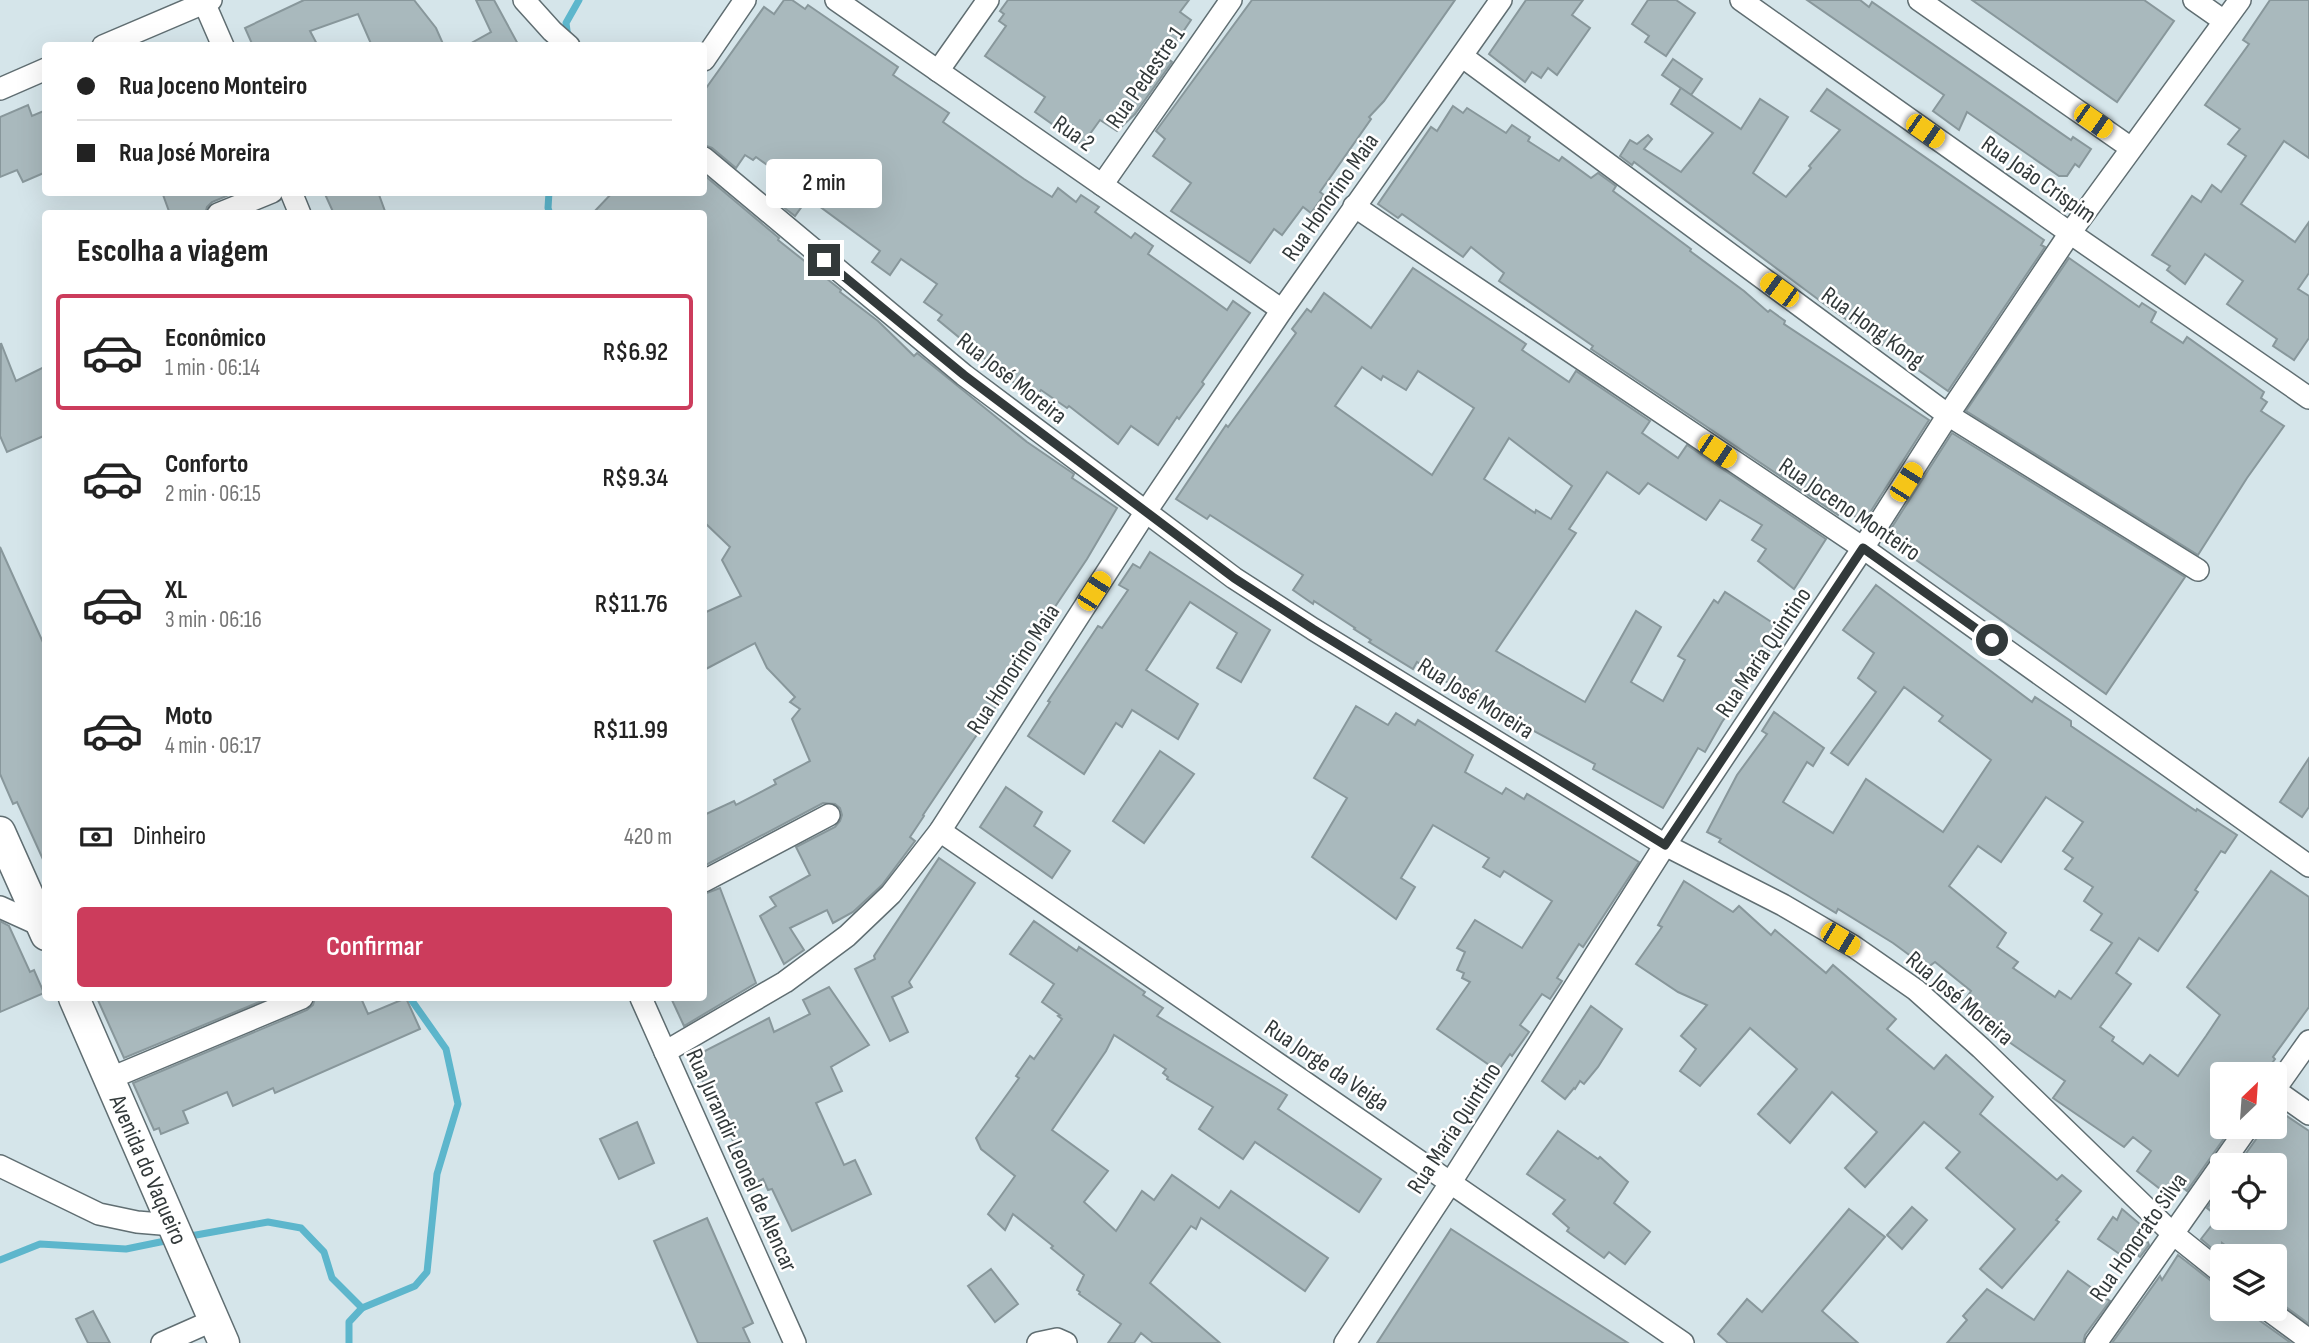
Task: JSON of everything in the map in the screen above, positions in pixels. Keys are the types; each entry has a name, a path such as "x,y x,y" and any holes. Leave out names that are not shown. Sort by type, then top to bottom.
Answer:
{"street":[{"path":"524,0 564,42"},
{"path":"707,56 745,0"},
{"name":"Rua 2","path":"836,0 1282,310"},
{"path":"938,71 988,0"},
{"name":"Rua Pedestre 1","path":"1102,185 1231,0"},
{"name":"Rua Honorino Maia","path":"665,1052 785,982 847,936 891,894 940,831 1145,513 1282,310 1501,0"},
{"name":"Rua João Crispim","path":"1741,0 2309,398"},
{"path":"1919,0 2131,148"},
{"path":"2194,0 2224,21"},
{"name":"Rua Maria Quintino","path":"1345,1343 1451,1182 1665,845 1863,548 1948,415 2070,233 2240,0"},
{"path":"112,42 206,1 221,42"},
{"name":"Rua Hong Kong","path":"1463,57 1948,415 2198,570"},
{"path":"0,89 42,71"},
{"name":"Rua José Moreira","path":"707,161 964,375 1234,578 1665,845 1783,905 1853,946 1916,990 1981,1048 2172,1233 2210,1263"},
{"path":"228,210 262,196"},
{"name":"Rua Joceno Monteiro","path":"1354,206 1863,548 2309,866"},
{"path":"707,879 829,815"},
{"name":"Rua Jorge da Veiga","path":"940,831 1683,1343"},
{"path":"0,832 42,925"},
{"path":"0,907 42,928"},
{"name":"Avenida do Vaqueiro","path":"75,1001 219,1332"},
{"path":"111,1078 295,1001"},
{"name":"Rua Jurandir Leonel de Alencar","path":"642,1001 795,1343"},
{"path":"2287,1073 2309,1041"},
{"path":"2287,1098 2309,1114"},
{"name":"Rua Honorato Silva","path":"2096,1343 2239,1139"},
{"path":"0,1166 99,1214 178,1235"},
{"path":"2283,1321 2309,1340"},
{"path":"162,1343 219,1332"},
{"path":"1038,1343 1056,1339 1066,1343"}],"building":[{"path":"304,0 414,0 436,28 442,42 370,42 358,14 310,31 316,42 251,42 245,28"},
{"path":"476,0 494,0 517,42 473,42 491,32"},
{"path":"784,0 792,0 805,9 808,5 898,67 893,75 949,113 943,122 1024,179 1052,197 1058,188 1076,202 1081,195 1099,207 1095,212 1131,238 1135,233 1153,246 1148,254 1227,310 1233,301 1250,313 1202,382 1204,384 1158,445 1131,426 1118,444 1069,406 1067,408 1041,390 1034,399 938,320 942,315 924,302 937,284 901,259 890,275 872,262 880,251 808,198 795,216 778,203 792,183 756,157 753,160 745,155 736,168 707,146 707,87 764,7 774,14"},
{"path":"1008,0 1189,0 1180,12 1191,20 1166,57 1172,62 1135,114 1117,131 1100,120 1082,145 1035,112 1045,97 985,56 1006,26 999,21 1004,14 1000,11"},
{"path":"1252,0 1455,0 1384,101 1369,117 1371,119 1320,192 1324,195 1311,213 1303,207 1282,235 1274,229 1250,263 1171,211 1191,183 1153,156 1165,139 1156,131"},
{"path":"1526,0 1583,0 1572,15 1590,28 1557,75 1548,68 1541,78 1532,72 1525,82 1489,54"},
{"path":"1648,0 1676,0 1695,13 1666,56 1645,42 1649,36 1632,24"},
{"path":"1807,0 1860,0 1869,7 1872,2 2071,140 2073,137 2091,149 2079,167 2075,164 2067,176 2059,176 1967,112 1959,130 1933,111 1944,95"},
{"path":"1972,0 2144,0 2174,21 2117,102"},
{"path":"2270,0 2309,0 2309,158 2284,141 2241,204 2295,242 2309,222 2309,273 2298,289 2309,296 2309,338 2294,360 2273,346 2277,339 2227,304 2243,281 2205,254 2185,284 2167,270 2170,266 2152,255 2192,196 2201,202 2212,185 2221,192 2246,156 2228,144 2240,129 2205,105 2249,44 2243,40"},
{"path":"1673,59 1702,79 1691,95 1662,75"},
{"path":"1681,88 1741,129 1760,99 1788,117 1753,173 1786,197 1840,130 1811,111 1827,89 2044,240 2041,245 2045,247 1948,391 1823,303 1634,162 1632,165 1620,156 1630,140 1637,144 1648,135 1652,139 1644,149 1681,172 1713,133 1671,104"},
{"path":"28,105 32,116 42,112 42,174 23,182 17,170 0,177 0,117"},
{"path":"1453,106 1463,113 1467,108 1506,133 1512,125 1530,137 1528,141 1559,161 1562,157 1591,178 1598,173 1616,186 1613,191 1691,249 1690,251 1768,312 1770,310 1785,321 1784,324 1929,420 1864,522 1841,508 1838,515 1591,349 1593,346 1499,281 1504,273 1471,247 1463,257 1402,214 1398,218 1378,204 1431,127 1437,131"},
{"path":"707,178 779,238 778,240 878,321 914,356 917,353 1027,442 1074,474 1072,478 1117,508 1087,559 1018,662 1023,666 923,815 910,837 915,841 882,885 853,912 833,923 827,910 790,928 804,950 784,964 760,916 776,906 770,897 810,875 796,847 835,827 842,815 835,804 823,803 707,864 707,814 734,801 736,805 776,784 774,780 810,761 792,719 800,709 790,702 795,697 767,668 755,643 707,668 707,612 741,596 722,560 730,547 707,525 707,210 596,210 609,196 707,196"},
{"path":"163,196 226,196 212,202 206,210 169,210"},
{"path":"326,196 379,196 385,210 332,210"},
{"path":"2069,258 2139,307 2142,303 2156,312 2151,322 2183,343 2187,337 2264,392 2261,398 2267,402 2261,411 2284,426 2198,555 1966,411"},
{"path":"1413,268 1526,344 1522,350 1569,382 1576,371 1650,421 1642,433 1678,458 1687,445 1826,539 1794,589 1758,561 1766,549 1752,540 1762,525 1720,500 1706,520 1648,483 1639,494 1607,472 1569,529 1576,533 1496,651 1585,702 1636,611 1661,627 1631,682 1663,701 1685,660 1678,656 1714,600 1718,603 1725,592 1776,625 1761,648 1769,651 1750,683 1722,722 1705,752 1698,748 1663,808 1593,769 1595,764 1460,691 1417,662 1413,669 1369,642 1371,640 1355,628 1293,590 1303,575 1210,515 1207,519 1176,499 1226,425 1228,427 1296,333 1292,329 1307,309 1311,312 1324,293 1371,328","holes":["1362,367 1381,380 1383,376 1406,390 1418,371 1474,408 1432,475 1335,406","1509,438 1572,486 1551,519 1536,510 1535,513 1484,479"]},
{"path":"1,343 16,381 42,368 42,437 7,452 0,436"},
{"path":"1952,433 2185,577 2106,694 1885,538"},
{"path":"0,547 42,640 42,857 17,802 13,804 0,774"},
{"path":"1150,552 1270,630 1241,682 1217,668 1237,633 1190,602 1146,670 1198,704 1178,739 1132,710 1122,727 1116,723 1084,774 1028,736 1098,626 1102,628 1128,590 1119,585 1133,564 1140,568"},
{"path":"1876,585 2032,702 2035,697 2071,721 2071,726 2196,811 2197,809 2237,835 2225,853 2221,851 2195,890 2198,892 2158,951 2139,938 2116,973 2131,984 2100,1027 2114,1037 2112,1041 2143,1064 2150,1055 2178,1076 2220,1015 2187,987 2271,871 2309,897 2309,1007 2273,1057 2273,1062 2210,1062 2210,1139 2224,1139 2214,1153 2210,1153 2210,1158 2187,1191 2182,1187 2173,1199 2137,1171 2151,1151 2133,1137 2124,1147 2053,1098 2065,1081 1999,1035 1963,1002 1971,991 1935,962 1927,968 1838,909 1836,913 1707,832 1737,775 1767,734 1762,731 1774,712 1824,748 1813,766 1807,762 1783,802 1833,833 1866,779 1943,832 1991,760 1939,721 1943,716 1904,687 1848,765 1831,753 1876,692 1858,678 1874,653 1843,630","holes":["2046,797 2083,822 2063,851 2073,858 2065,869 2093,887 2084,901 2102,914 2091,930 2112,943 2071,999 2059,991 2055,997 2013,968 2018,962 1997,947 2006,933 1949,886 1978,846 2001,862"]},
{"path":"1356,706 1388,725 1396,713 1415,725 1418,720 1473,755 1465,772 1502,794 1506,788 1524,799 1527,794 1639,862 1583,947 1579,944 1557,978 1562,981 1550,999 1542,994 1520,1025 1529,1032 1498,1071 1437,1029 1470,982 1462,978 1464,973 1457,970 1465,952 1457,948 1475,920 1522,948 1552,901 1504,871 1500,877 1483,867 1489,858 1433,825 1401,878 1415,887 1396,919 1312,857 1347,798 1314,778"},
{"path":"1160,751 1194,774 1144,843 1113,821"},
{"path":"2309,758 2309,807 2302,817 2280,802"},
{"path":"1006,787 1042,812 1034,826 1070,851 1052,878 980,827"},
{"path":"939,858 975,883 909,982 912,987 892,997 908,1032 890,1041 855,969 875,959 874,956"},
{"path":"1684,881 1733,912 1739,906 1771,935 1775,930 1826,973 1833,965 1896,1019 1887,1029 1934,1069 1946,1055 1993,1097 1980,1114 2057,1180 2062,1175 2081,1191 2056,1220 2059,1222 2002,1288 1980,1269 2015,1229 1946,1168 1960,1152 1924,1122 1865,1187 1845,1168 1877,1132 1832,1092 1790,1143 1758,1114 1797,1069 1750,1028 1700,1086 1680,1071 1696,1049 1681,1036 1707,1005 1678,992 1636,964 1662,927 1658,925"},
{"path":"720,888 756,983 684,1026 672,1001 707,1001 707,893"},
{"path":"0,921 9,926 30,972 34,970 42,994 0,1012"},
{"path":"1034,921 1077,951 1079,947 1145,992 1143,995 1163,1008 1157,1016 1287,1095 1278,1109 1381,1179 1359,1212 1255,1142 1243,1159 1199,1129 1213,1107 1167,1079 1163,1073 1166,1069 1114,1035 1052,1130 1108,1171 1084,1202 1116,1231 1142,1191 1154,1200 1172,1175 1219,1208 1231,1191 1328,1258 1305,1291 1201,1218 1196,1229 1191,1226 1150,1283 1220,1343 1153,1343 1141,1333 1134,1343 1108,1343 1121,1324 1079,1294 1077,1290 1084,1275 1013,1214 1005,1230 988,1214 1015,1176 981,1149 976,1138 1019,1078 1016,1076 1030,1056 1034,1059 1062,1019 1042,1002 1054,984 1010,954"},
{"path":"829,987 869,1045 831,1067 842,1091 816,1103 844,1165 855,1160 871,1194 792,1231 772,1189 768,1190 763,1179 752,1185 720,1111 714,1113 695,1060 698,1059 697,1055 769,1018 774,1032 810,1014 803,1000"},
{"path":"98,1001 262,1001 124,1058"},
{"path":"314,1001 362,1001 368,1014 399,1001 407,1001 420,1029 275,1093 273,1088 233,1106 227,1092 183,1111 188,1123 161,1134 159,1128 154,1130 133,1083 307,1010"},
{"path":"1591,1006 1622,1029 1598,1067 1584,1084 1580,1081 1565,1099 1542,1081"},
{"path":"2287,1116 2309,1131 2309,1324 2287,1308 2287,1244 2222,1243 2210,1244 2210,1247 2201,1239 2210,1227 2210,1230 2287,1230 2287,1153 2246,1153 2256,1139 2287,1139"},
{"path":"637,1122 654,1163 619,1179 600,1139"},
{"path":"1558,1131 1598,1159 1600,1157 1628,1182 1614,1203 1650,1232 1625,1264 1609,1252 1604,1258 1567,1231 1569,1228 1553,1214 1565,1200 1527,1174"},
{"path":"1912,1207 1927,1220 1902,1249 1887,1235"},
{"path":"1849,1209 1885,1237 1822,1311 1858,1343 1728,1343 1718,1334 1747,1299 1762,1312"},
{"path":"2122,1209 2141,1225 2149,1245 2140,1257 2127,1248 2121,1255 2098,1239 2113,1217 2117,1220"},
{"path":"707,1218 753,1323 743,1328 750,1343 698,1343 654,1241"},
{"path":"1451,1229 1525,1277 1628,1343 1377,1343"},
{"path":"2178,1255 2210,1280 2210,1321 2260,1321 2291,1343 2112,1343 2160,1276 2162,1280"},
{"path":"991,1269 1018,1304 995,1322 968,1286"},
{"path":"2068,1271 2110,1301 2085,1335 2083,1343 1947,1343 1967,1320 1963,1316 1987,1289 2034,1320"},
{"path":"93,1311 110,1343 88,1343 76,1319"}],"waterway":[{"path":"568,38 566,23 579,0"},
{"path":"549,196 549,210"},
{"path":"349,1343 349,1322 362,1308 415,1286 427,1272 437,1174 458,1104 446,1049 412,1001"},
{"path":"185,1237 268,1222 301,1228 324,1252 332,1278 362,1308"},
{"path":"0,1260 40,1244 126,1249 170,1240"}],"route":[{"path":"824,260 964,375 1234,578 1665,845 1863,548 1992,640"}]}
